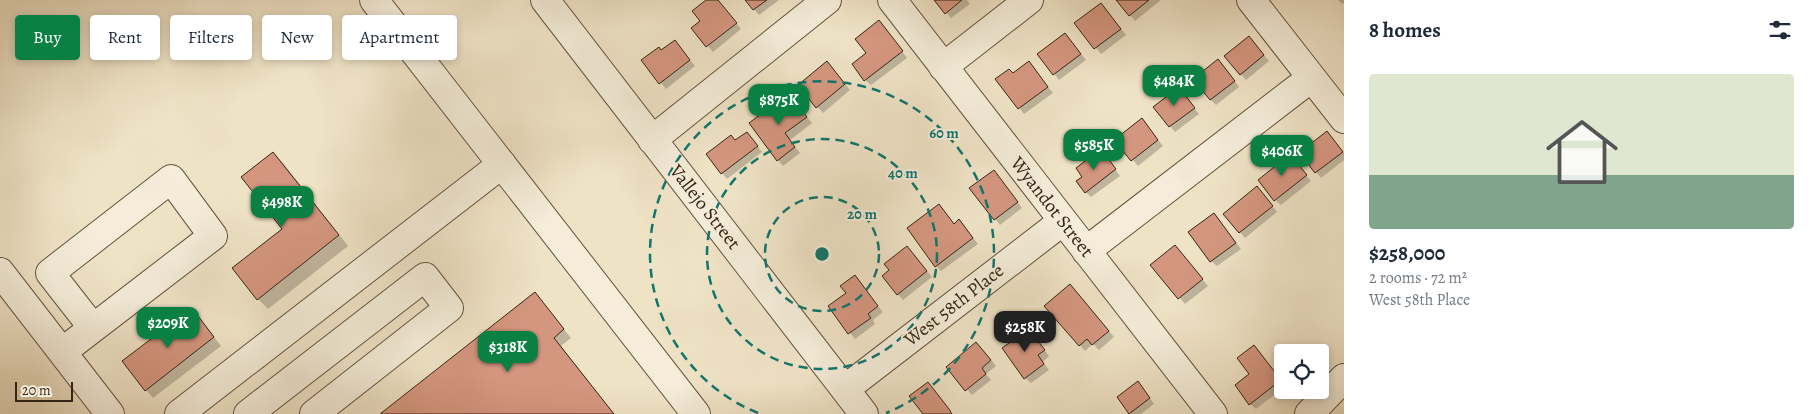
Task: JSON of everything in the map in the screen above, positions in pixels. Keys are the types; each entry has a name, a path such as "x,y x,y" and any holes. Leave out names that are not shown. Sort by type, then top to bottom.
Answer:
{"street":[{"path":"374,0 696,414"},
{"name":"Vallejo Street","path":"544,0 864,414"},
{"path":"652,140 827,0"},
{"name":"Wyandot Street","path":"892,0 1213,414"},
{"path":"943,67 1029,0"},
{"path":"1251,0 1344,119"},
{"path":"1086,251 1312,78"},
{"path":"179,414 502,164"},
{"path":"62,352 213,236 171,179 50,273 93,328"},
{"name":"West 58th Place","path":"845,389 1063,221"},
{"path":"0,272 110,414"},
{"path":"248,414 425,277 449,308 314,414"},
{"path":"1309,414 1344,378"}],"building":[{"path":"706,0 718,0 737,23 706,47 691,28 700,21 692,11"},
{"path":"745,0 767,0 753,10"},
{"path":"934,0 962,0 945,14"},
{"path":"1116,0 1149,0 1129,16"},
{"path":"1101,3 1121,29 1094,49 1074,23"},
{"path":"879,20 903,51 864,81 852,64 866,53 855,39"},
{"path":"1065,33 1081,54 1053,75 1037,54"},
{"path":"1249,36 1264,55 1240,75 1224,56"},
{"path":"675,40 690,60 659,84 641,60 659,47 661,50"},
{"path":"1218,59 1235,81 1210,100 1193,79"},
{"path":"827,61 845,84 816,108 798,85"},
{"path":"1029,61 1048,87 1018,109 995,79 1009,69 1013,73"},
{"path":"1179,87 1195,108 1169,127 1153,107"},
{"path":"789,93 807,117 785,133 795,147 777,161 749,123"},
{"path":"1142,118 1158,140 1131,161 1114,140"},
{"path":"1327,131 1343,152 1315,173 1299,153"},
{"path":"747,132 758,146 721,174 706,154 731,135 735,140"},
{"path":"1101,149 1116,169 1085,193 1076,181 1082,177 1076,168"},
{"path":"273,152 339,235 257,300 232,268 282,229 241,177"},
{"path":"1290,154 1307,175 1274,201 1258,180"},
{"path":"994,170 1018,202 994,220 969,188"},
{"path":"1257,186 1273,206 1239,233 1223,214"},
{"path":"939,204 954,224 959,219 973,238 935,267 907,228"},
{"path":"1214,213 1236,243 1210,262 1188,232"},
{"path":"1175,245 1203,279 1178,299 1150,265"},
{"path":"907,246 927,271 897,295 882,276 889,270 884,264"},
{"path":"855,275 878,306 868,314 871,318 848,334 828,306 846,293 840,286"},
{"path":"1070,284 1109,331 1092,345 1087,339 1079,346 1044,306"},
{"path":"535,292 564,329 554,338 614,414 380,414"},
{"path":"192,308 214,337 145,391 122,361"},
{"path":"1029,329 1045,350 1038,355 1044,364 1024,379 1002,348"},
{"path":"976,342 991,360 982,368 986,374 965,391 946,367"},
{"path":"1254,345 1274,371 1274,385 1249,405 1235,385 1249,374 1237,358"},
{"path":"1138,381 1150,398 1129,414 1117,397"},
{"path":"928,382 952,414 923,414 909,396"}]}
